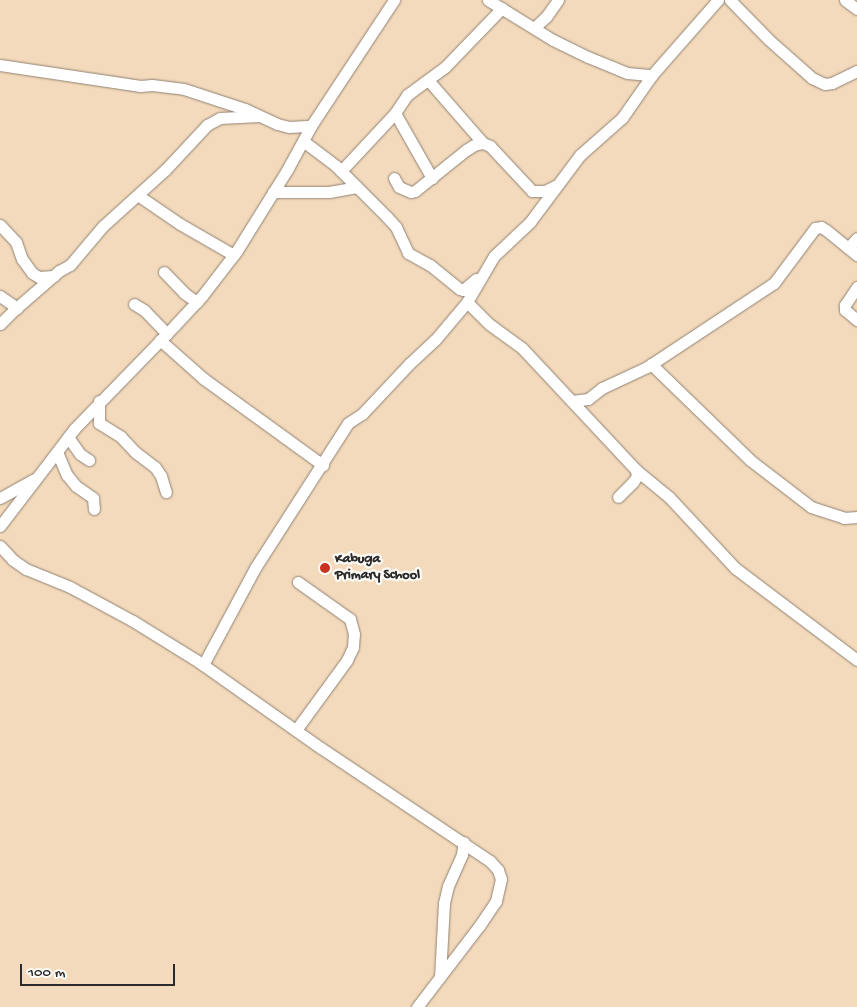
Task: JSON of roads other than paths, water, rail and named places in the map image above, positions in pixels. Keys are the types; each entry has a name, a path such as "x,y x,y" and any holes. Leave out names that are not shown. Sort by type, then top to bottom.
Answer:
{"street":[{"path":"0,526 99,401 164,337 234,256 303,141 310,126 394,0"},
{"path":"488,0 553,40 627,73 652,75"},
{"path":"534,28 546,17 558,0"},
{"path":"203,665 255,568 323,465 348,423 362,414 409,364 426,350 467,302 482,275 510,239 530,222 580,155 622,118 652,75 718,0"},
{"path":"730,0 768,39 812,78 825,84 832,83 857,71"},
{"path":"845,0 857,9"},
{"path":"341,171 395,113 407,95 428,80 466,47 502,8"},
{"path":"0,65 140,86 152,85 184,89 288,127 310,126"},
{"path":"428,80 483,143 490,146 532,191 545,191 558,184"},
{"path":"395,113 432,178"},
{"path":"0,324 54,276 70,265 103,226 139,196 207,126 220,118 259,116"},
{"path":"303,141 341,171 396,227 408,253 430,265 462,290 482,275"},
{"path":"394,178 399,187 411,192 432,178 466,150 474,145 483,143"},
{"path":"273,192 329,192 357,187"},
{"path":"139,196 180,224 234,256"},
{"path":"0,225 16,242 22,259 32,274 39,277 54,276"},
{"path":"572,401 588,399 602,388 651,364 774,283 815,228 821,227 826,230 853,251 857,238"},
{"path":"164,272 184,294 196,302"},
{"path":"857,287 845,305 845,310 857,320"},
{"path":"0,296 17,308"},
{"path":"467,302 489,324 522,348 636,470 670,497 735,568 857,660"},
{"path":"134,304 144,310 164,337 204,379 323,465"},
{"path":"651,364 750,460 811,507 844,518 857,516"},
{"path":"99,401 99,423 121,437 135,452 155,467 161,476 166,492"},
{"path":"68,438 80,454 89,460"},
{"path":"57,452 67,476 76,486 93,498 94,508"},
{"path":"618,496 633,482 637,476 636,470"},
{"path":"0,498 40,475"},
{"path":"0,546 13,560 26,569 70,587 133,621 203,665 490,861 498,870 501,878 500,890 479,926 416,1007"},
{"path":"296,730 347,660 353,647 354,634 350,620 298,582"},
{"path":"440,977 444,903 448,886 462,854 464,842"}],"place":[{"name":"Kabuga Primary School","path":"325,568"}]}
